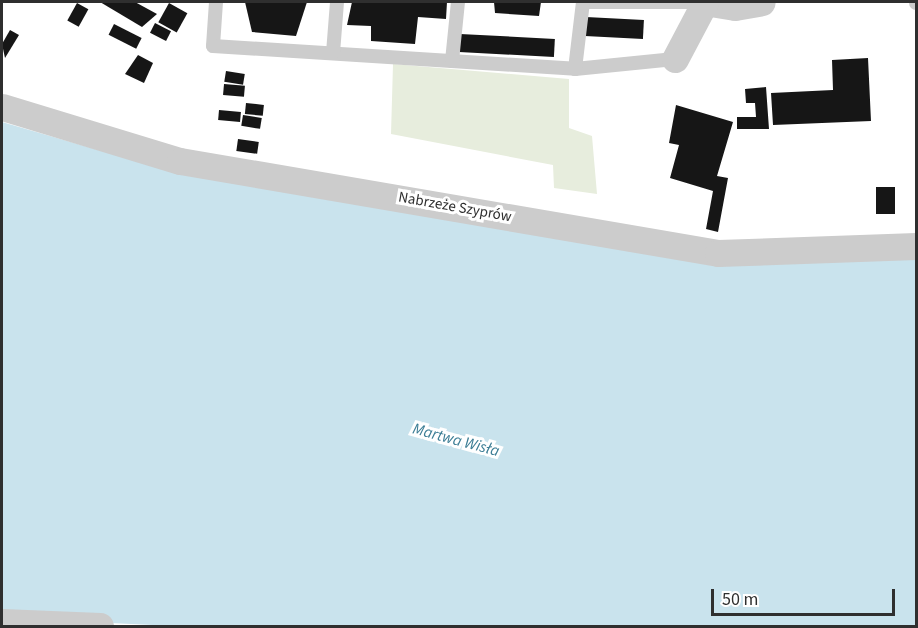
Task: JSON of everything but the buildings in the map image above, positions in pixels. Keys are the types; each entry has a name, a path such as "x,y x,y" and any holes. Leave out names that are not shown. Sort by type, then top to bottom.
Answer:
{"street":[{"path":"675,59 704,2 735,7 762,2"},
{"name":"Nabrzeże Szyprów","path":"2,107 180,161 718,253 916,246"},
{"path":"2,622 100,627"}],"lane":[{"path":"216,2 213,46 575,69 675,59"},
{"path":"333,53 337,2"},
{"path":"452,61 458,2"},
{"path":"575,69 583,2 704,2"}],"green space":[{"path":"393,64 569,79 569,128 592,136 597,194 554,188 553,165 391,134"}],"water":[{"name":"Martwa Wisła","path":"2,122 177,173 716,266 916,257 916,626 174,626 2,618"}]}
